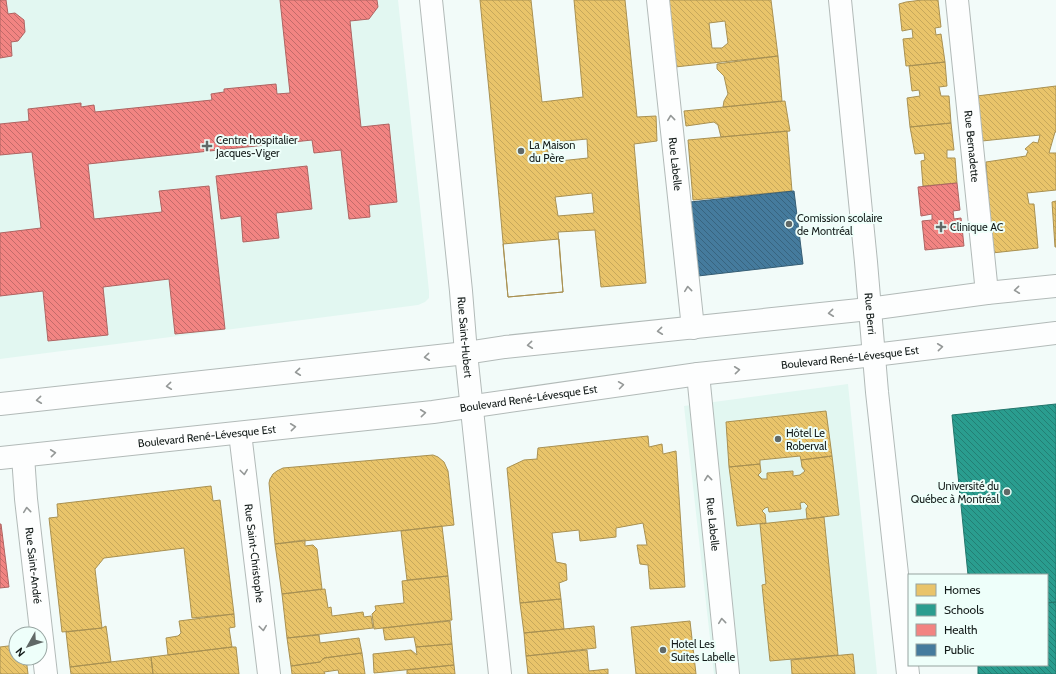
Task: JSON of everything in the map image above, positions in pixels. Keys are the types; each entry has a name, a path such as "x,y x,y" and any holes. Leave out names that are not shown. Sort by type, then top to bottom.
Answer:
{"street":[{"name":"Rue Saint-Hubert","path":"431,0 500,674"},
{"name":"Rue Labelle","path":"658,0 692,328"},
{"name":"Rue Berri","path":"840,0 869,309 908,674"},
{"name":"Rue Bernadette","path":"957,0 987,293"},
{"path":"0,404 466,353 513,346 869,309 987,293 1056,286"},
{"name":"Boulevard René-Lévesque Est","path":"0,458 425,413 698,374 1056,333"},
{"name":"Rue Labelle","path":"698,374 728,674"},
{"name":"Rue Saint-Christophe","path":"240,433 269,674"},
{"name":"Rue Saint-André","path":"23,456 26,499 46,674"}],"shaded area":[{"name":"Centre hospitalier Jacques-Viger","path":"0,0 398,0 429,298 425,302 418,305 0,359"},
{"path":"848,384 877,674 714,674 684,406"}],"building: Homes":[{"name":"La Maison du Père","path":"480,0 531,0 542,102 583,97 574,0 625,0 637,117 656,116 657,141 634,144 646,283 601,287 595,230 558,232 563,292 508,297","holes":["587,139 588,158 550,162 546,143","592,193 594,213 558,216 555,197"]},
{"path":"667,0 771,0 778,56 675,67","holes":["725,21 728,43 722,48 712,48 709,23"]},
{"path":"922,0 938,0 941,27 935,28 936,35 941,34 945,62 906,66 903,39 913,38 912,29 902,31 899,4"},
{"path":"778,56 782,101 723,107 724,101 728,94 724,76 717,69 717,64"},
{"path":"945,62 947,86 939,87 941,96 949,96 951,123 910,127 907,98 920,96 919,90 912,91 909,66"},
{"path":"1056,86 1056,132 1049,153 1056,153 1056,190 1027,193 1029,204 1034,204 1038,248 992,253 986,162 1026,156 1028,151 1025,149 1033,142 1038,143 1040,135 982,141 977,96"},
{"path":"785,101 790,131 721,137 718,125 714,122 686,126 684,111"},
{"path":"951,123 954,150 947,150 947,158 955,158 957,183 923,186 921,161 925,160 924,153 915,154 910,127"},
{"path":"787,131 792,191 693,200 688,140"},
{"path":"1056,201 1056,247 1055,247 1052,202"},
{"path":"559,239 563,292 508,297 503,244"},
{"name":"Hôtel Le Roberval","path":"826,411 832,456 801,460 800,456 760,460 760,464 729,467 726,422"},
{"path":"648,436 649,447 662,444 663,454 676,451 685,587 650,589 648,565 640,564 637,545 647,545 643,523 616,528 616,537 580,541 579,530 552,533 556,562 566,564 567,580 559,583 561,599 520,603 507,468 524,460 537,459 538,448"},
{"path":"433,455 444,462 448,471 454,525 275,544 269,483 273,474 277,471 283,468"},
{"path":"832,456 839,515 807,519 806,509 808,506 804,502 800,503 801,509 769,512 768,507 765,508 762,511 765,514 766,523 737,526 729,467 760,464 761,472 758,475 762,479 767,479 767,473 793,471 793,476 800,475 805,471 802,467 801,460"},
{"path":"211,486 213,501 220,500 234,614 192,618 184,548 104,558 95,569 102,628 62,632 49,518 58,517 57,504"},
{"path":"824,517 838,655 770,661 762,585 766,584 760,524"},
{"path":"442,526 448,576 407,580 401,531"},
{"path":"305,540 305,546 313,545 317,549 322,589 282,594 275,544"},
{"path":"448,576 452,620 374,629 372,614 376,610 375,606 404,603 402,581"},
{"path":"325,589 328,608 331,607 332,616 363,612 364,617 371,616 373,628 287,638 282,594"},
{"path":"561,599 564,629 524,633 520,603"},
{"path":"234,614 235,627 229,628 232,647 168,655 166,638 178,636 181,633 179,621"},
{"path":"450,621 452,644 416,647 414,637 385,640 383,628"},
{"name":"Hotel Les Suites Labelle","path":"690,621 696,674 636,674 631,627"},
{"path":"106,626 111,662 70,667 66,632 102,628"},
{"path":"594,626 596,648 526,656 524,633"},
{"path":"319,635 320,643 359,638 362,653 324,658 320,662 291,666 287,638"},
{"path":"452,644 454,665 374,673 373,654 411,650 417,655 416,647"},
{"path":"8,646 8,666 27,666 28,674 0,674 0,647"},
{"path":"236,647 239,674 153,674 151,657"},
{"path":"587,650 589,671 608,669 608,674 528,674 526,656"},
{"path":"362,653 365,674 339,674 338,670 324,672 325,674 292,674 291,666 320,662 324,658"},
{"path":"853,654 855,674 792,674 791,660"},
{"path":"151,657 153,674 71,674 70,667"},
{"path":"454,665 455,674 407,674 407,670"}],"building: Schools":[{"name":"Université du Québec à Montréal","path":"1056,404 1056,602 1048,603 1048,574 968,574 952,415"},
{"path":"1056,602 1056,674 978,674 978,666 1048,666 1048,603"}],"building: Health":[{"path":"0,0 6,0 8,14 15,13 24,20 25,32 18,41 11,42 12,56 0,58"},
{"path":"280,0 377,0 378,7 369,19 350,21 361,127 389,124 397,202 369,205 370,217 349,219 341,150 314,153 312,140 88,164 94,219 162,212 159,191 209,186 225,329 175,334 169,279 103,287 108,335 48,341 43,291 0,296 0,233 41,228 32,152 0,155 0,124 29,121 28,109 81,103 81,107 94,105 95,112 212,100 211,94 224,92 224,89 276,84 277,94 290,93"},
{"path":"307,166 312,209 276,213 279,238 243,242 241,216 221,219 216,176"},
{"path":"957,183 960,210 953,211 954,219 961,218 964,246 925,250 922,221 932,220 932,214 921,216 918,187"},
{"path":"0,524 9,587 0,588"}],"building: Public":[{"path":"794,191 803,264 698,276 690,202"}],"place":[{"name":"Centre hospitalier Jacques-Viger","path":"207,146"},
{"name":"La Maison du Père","path":"521,151"},
{"name":"Comission scolaire de Montréal","path":"789,224"},
{"name":"Clinique AC","path":"941,227"},
{"name":"Hôtel Le Roberval","path":"778,439"},
{"name":"Université du Québec à Montréal","path":"1007,492"},
{"name":"Hotel Les Suites Labelle","path":"663,650"}]}
